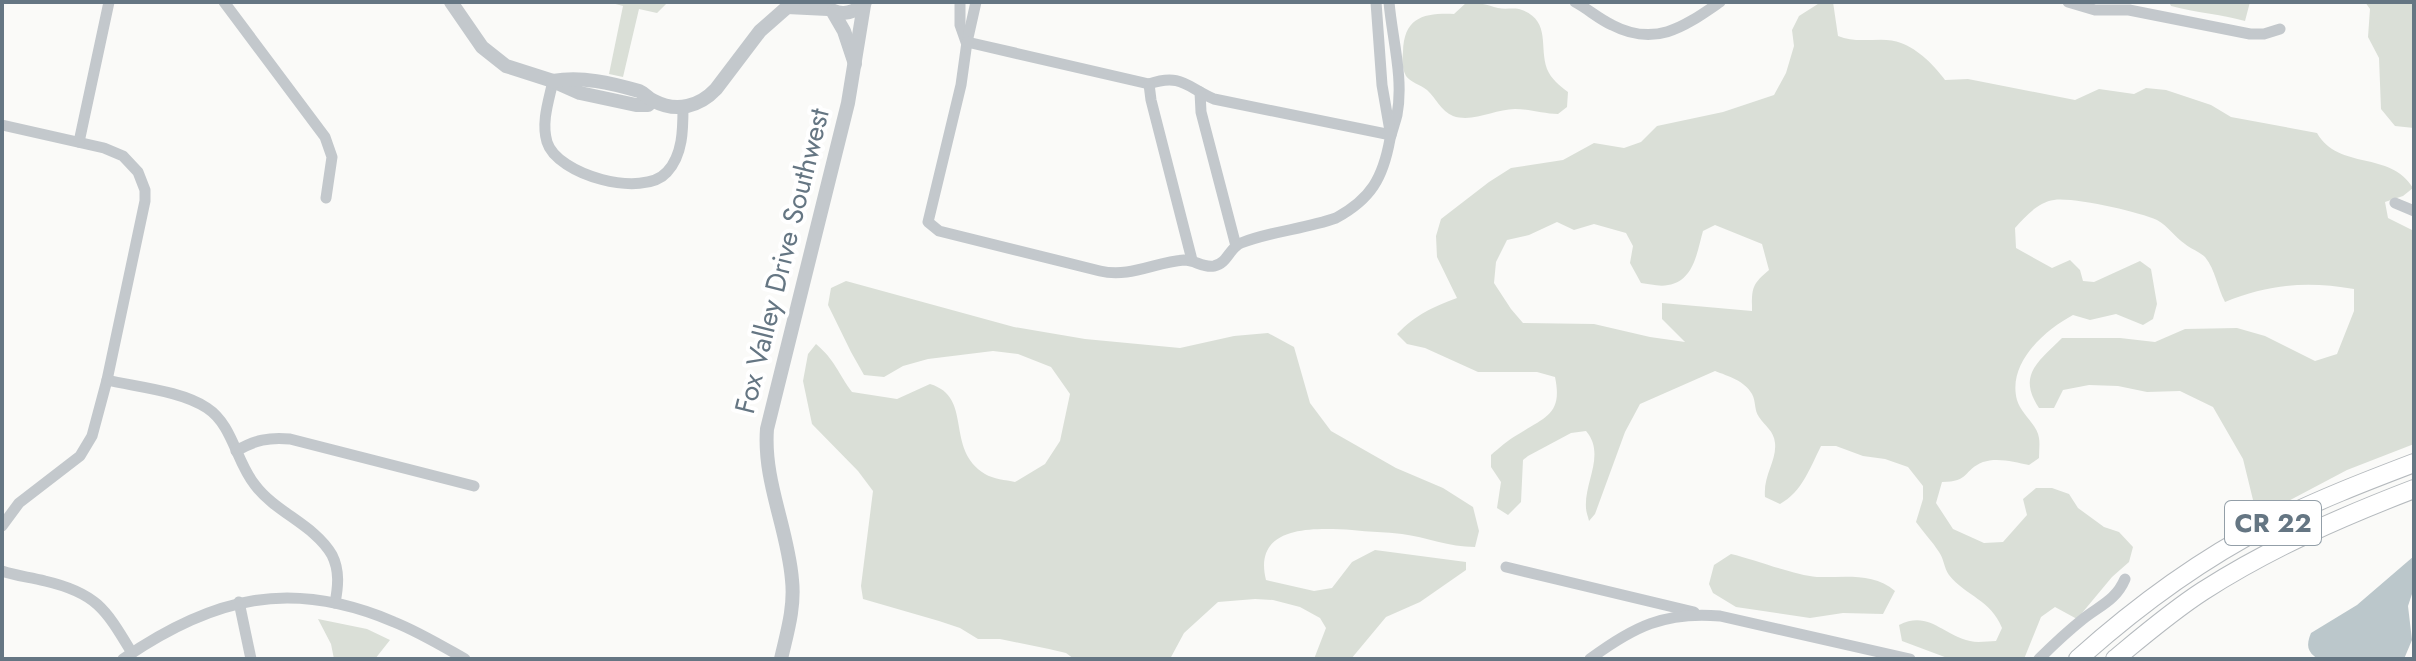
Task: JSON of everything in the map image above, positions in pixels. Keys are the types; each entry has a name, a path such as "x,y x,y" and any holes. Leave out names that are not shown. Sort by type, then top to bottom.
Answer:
{"main road":[{"name":"CR 22","path":"2078,659 2144,603 2232,545 2301,509 2414,463"},
{"name":"CR 22","path":"2115,659 2172,613 2234,572 2303,535 2414,489"}],"street":[{"path":"79,142 109,2"},
{"path":"224,2 325,137 332,157 326,198"},
{"path":"451,2 482,47 497,61 515,70 580,93 636,105 648,105 652,101 683,107 692,106 708,97 760,31 790,5 849,13 864,3"},
{"path":"960,2 960,25 967,42"},
{"path":"976,2 961,85 928,222 939,231 1110,274 1192,260 1208,266 1217,265 1225,261 1236,246 1249,240 1320,224 1351,210 1364,199 1380,178 1397,114 1397,66 1389,2"},
{"path":"1376,2 1382,85 1391,135"},
{"path":"1575,2 1611,25 1644,35 1660,35 1677,29 1720,2"},
{"path":"2068,2 2095,10 2129,10 2250,34 2280,29"},
{"name":"Fox Valley Drive Southwest","path":"781,659 791,612 792,578 769,473 767,429 848,103 864,3"},
{"name":"Fox Valley Drive Southwest","path":"827,8 844,31 855,65"},
{"path":"967,42 1149,84 1165,79 1178,80 1214,99 1391,135"},
{"path":"553,81 544,130 551,151 569,168 580,173 626,184 647,184 666,173 682,139 683,107"},
{"path":"1149,84 1192,260"},
{"path":"1200,92 1201,112 1236,246"},
{"path":"2,125 104,148 123,156 138,172 145,190 144,212 96,424 83,452 72,464 19,503 2,526"},
{"path":"2395,203 2414,211"},
{"path":"107,380 200,403 220,419 247,474 262,493 326,546 337,571 335,603"},
{"path":"236,451 269,438 290,439 474,486"},
{"path":"1506,567 1684,608 1702,615"},
{"path":"2,571 60,584 90,598 109,616 128,656 193,617 239,602 279,598 335,603 392,621 465,659"},
{"path":"2039,659 2085,617 2114,598 2125,579"},
{"path":"239,602 251,659"},
{"path":"1590,659 1620,638 1650,623 1666,617 1702,615 1720,616 1910,659"}],"shaded area":[{"path":"608,2 668,2 657,13 639,9 623,77 609,74 623,6"},
{"path":"1467,2 1501,9 1519,9 1537,21 1541,28 1547,69 1568,92 1567,107 1558,114 1515,109 1461,118 1449,114 1427,90 1406,76 1404,40 1412,24 1425,16 1454,14"},
{"path":"1821,2 1833,2 1838,36 1901,43 1926,58 1945,80 1968,79 2075,100 2099,89 2134,94 2146,88 2166,90 2211,105 2231,117 2317,133 2326,145 2338,152 2378,164 2403,176 2413,188 2403,196 2385,202 2388,218 2414,231 2414,444 2347,470 2273,509 2254,504 2243,459 2213,407 2180,391 2147,392 2118,386 2089,385 2063,390 2054,408 2039,408 2030,387 2030,378 2038,362 2062,338 2120,338 2155,342 2185,329 2237,328 2265,336 2315,361 2337,354 2354,311 2354,289 2320,285 2273,288 2225,302 2205,257 2157,220 2106,206 2054,200 2037,207 2015,228 2016,248 2052,268 2070,260 2080,270 2083,281 2094,282 2140,261 2151,269 2157,304 2153,319 2143,325 2116,314 2090,320 2073,315 2051,329 2023,361 2015,386 2019,405 2038,433 2039,458 2029,465 2006,460 1983,462 1962,478 1942,482 1936,503 1953,529 1984,543 2003,542 2027,515 2023,499 2036,488 2052,488 2069,494 2078,508 2104,527 2119,532 2133,547 2129,562 2112,577 2077,619 2055,607 2041,617 2024,659 1950,659 1902,641 1899,625 1910,621 1927,622 1976,642 1996,641 2002,628 1985,604 1949,575 1939,552 1916,522 1923,499 1923,486 1908,467 1836,446 1821,446 1805,479 1788,499 1780,504 1765,497 1775,450 1773,435 1757,414 1749,389 1715,371 1640,404 1625,432 1595,514 1589,521 1586,498 1594,449 1586,431 1571,433 1523,460 1521,502 1508,515 1497,508 1501,482 1491,467 1491,455 1550,414 1556,400 1555,377 1537,372 1478,372 1425,348 1407,344 1397,334 1425,312 1457,298 1437,257 1436,236 1441,219 1511,168 1563,160 1594,143 1624,148 1641,142 1657,126 1723,112 1774,95 1786,73 1794,46 1792,30 1799,16","holes":["1557,222 1574,230 1594,224 1626,233 1633,246 1630,263 1641,283 1665,286 1684,278 1693,264 1703,231 1715,225 1762,244 1769,270 1754,288 1752,311 1662,303 1662,319 1685,342 1594,324 1523,323 1494,283 1496,262 1507,240 1529,235"]},
{"path":"2169,2 2250,2 2245,21 2171,6"},
{"path":"2365,2 2414,2 2414,128 2395,126 2381,109 2379,58 2368,37 2370,9"},
{"path":"846,281 1014,327 1085,339 1180,348 1234,336 1268,333 1294,347 1310,403 1331,431 1396,468 1443,488 1473,507 1479,531 1475,547 1411,535 1352,530 1321,529 1290,533 1268,548 1264,562 1266,580 1314,591 1332,588 1352,562 1375,550 1466,562 1466,570 1420,602 1386,617 1351,659 1314,659 1326,628 1320,618 1300,607 1273,600 1218,602 1184,633 1170,659 1074,659 1066,653 1049,649 1000,639 978,639 960,628 863,599 861,586 873,491 812,424 803,381 808,354 816,344 832,361 852,392 897,399 930,384 943,391 956,412 965,451 973,463 985,474 1015,482 1045,464 1060,441 1070,394 1051,367 1018,354 993,351 928,359 903,366 884,377 864,375 828,305 831,288"},
{"path":"1731,554 1808,576 1868,578 1895,591 1883,614 1843,613 1810,618 1736,607 1713,593 1709,584 1714,565"},
{"path":"2414,556 2414,588 2408,606 2412,640 2404,659 2318,659 2312,654 2308,645 2311,633 2357,605"},
{"path":"318,619 367,629 390,640 375,659 334,659 331,644"}]}
